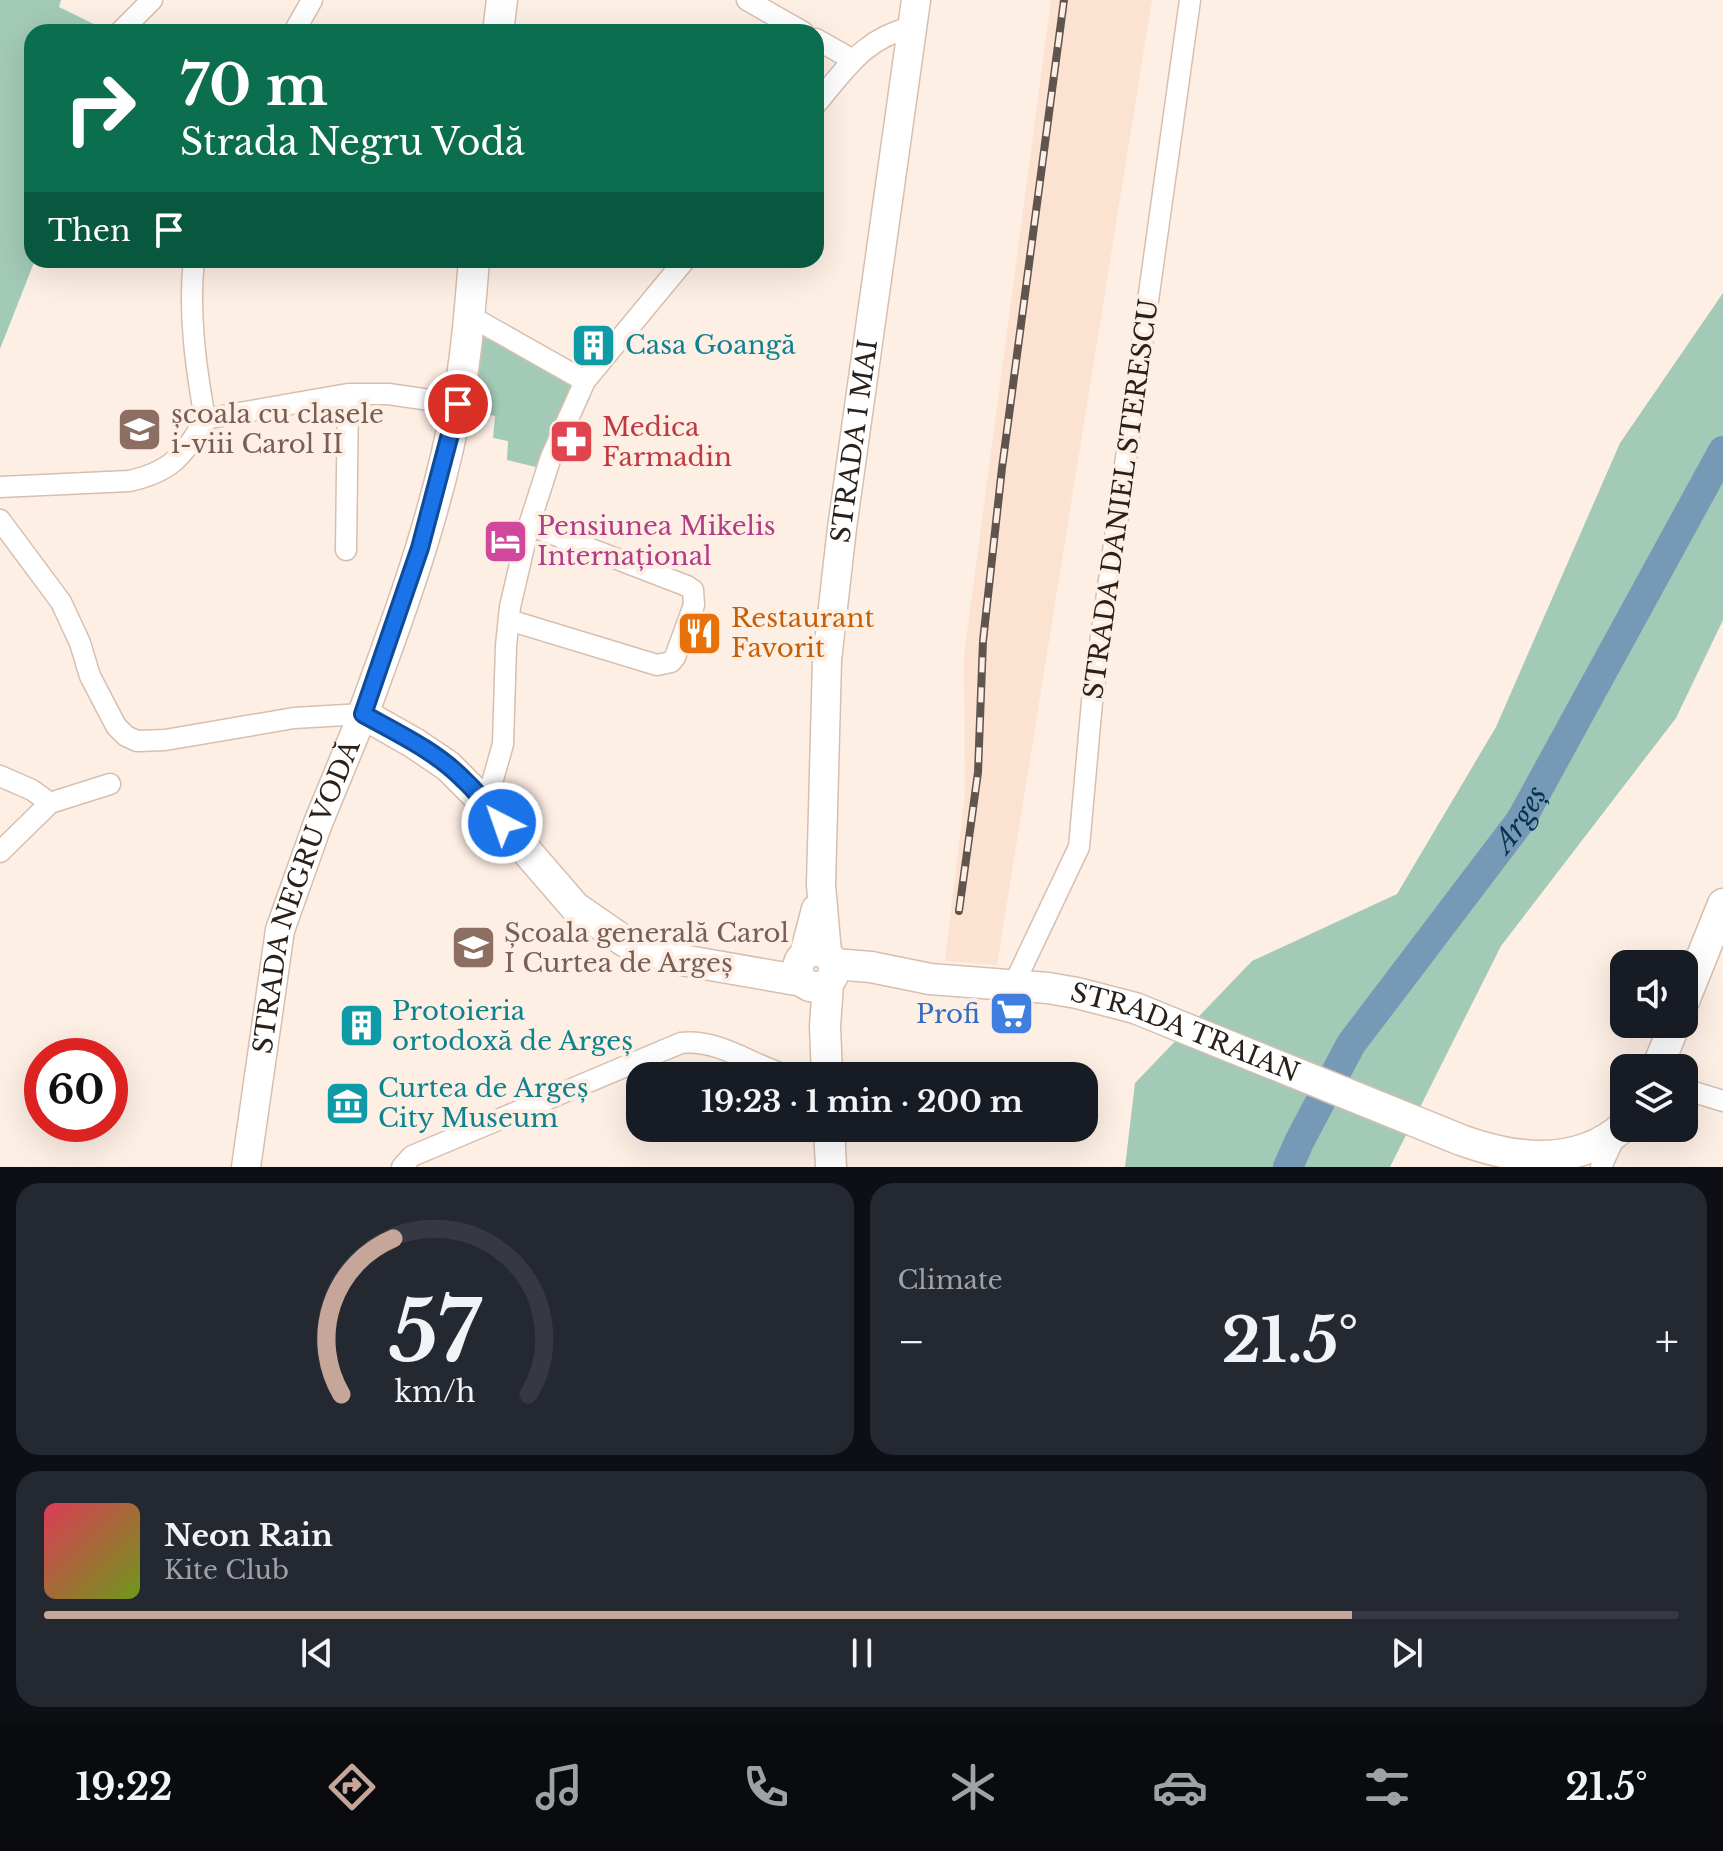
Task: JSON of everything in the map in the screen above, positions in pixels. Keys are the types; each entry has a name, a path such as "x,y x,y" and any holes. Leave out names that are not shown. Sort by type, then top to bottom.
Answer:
{"main road":[{"path":"499,24 502,0"},
{"name":"STRADA 1 MAI","path":"817,970 824,715 832,610 914,14"},
{"name":"STRADA NEGRU VODĂ","path":"246,1167 280,930 313,837 363,714 420,548 458,404 473,268"},
{"name":"STRADA TRAIAN","path":"363,714 448,766 486,804 575,907 598,925 644,950 676,959 743,970 817,970 870,980 896,974 1077,993 1149,1012 1461,1140 1493,1152 1540,1163 1584,1152 1610,1136"},
{"path":"1698,966 1723,904"},
{"path":"817,970 826,1062"},
{"path":"830,1142 831,1167"}],"street":[{"path":"128,24 152,0"},
{"path":"298,24 312,0"},
{"path":"747,0 789,24"},
{"name":"STRADA DANIEL STERESCU","path":"1013,986 1079,847 1094,686 1190,0"},
{"path":"824,94 853,60 914,14"},
{"path":"824,44 853,60"},
{"path":"0,487 129,481 150,477 178,459 205,419 193,308 194,268"},
{"path":"486,804 503,744 509,620 529,525 551,457 585,381 678,268"},
{"path":"470,316 585,381"},
{"path":"205,419 348,394 388,394 458,404"},
{"path":"346,550 348,394"},
{"path":"0,520 61,602 98,693 116,726 131,739 165,740 294,718 363,714"},
{"path":"509,620 657,665 671,662 675,657 694,605 693,590 687,586 529,525"},
{"path":"0,776 32,790 50,803"},
{"path":"0,852 50,803 110,784"},
{"path":"636,1062 681,1043 697,1041 715,1045 752,1062"},
{"path":"402,1167 412,1156 626,1066"},
{"path":"1698,1093 1723,1101"},
{"path":"1601,1167 1614,1142"}],"shaded area":[{"path":"1051,0 1152,0 997,965 945,961 965,793 964,655"}],"green space":[{"path":"0,0 61,0 59,7 94,24 24,24 24,268 32,268 0,349"},
{"path":"1723,293 1723,620 1676,718 1501,946 1390,1167 1125,1167 1135,1083 1252,961 1397,894 1496,727 1620,443"},
{"path":"483,337 579,384 540,468 507,460 508,441 493,438 495,416 474,411"}],"waterway":[{"name":"Argeș","path":"1288,1167 1351,1044 1521,820 1723,451"}],"railway":[{"path":"959,911 978,772 983,641 1002,468 1064,0"}],"place":[{"name":"Casa Goangă","path":"594,345"},
{"name":"școala cu clasele i-viii Carol II","path":"140,429"},
{"name":"Medica Farmadin","path":"571,442"},
{"name":"Pensiunea Mikelis Internațional","path":"506,541"},
{"name":"Restaurant Favorit","path":"700,633"},
{"name":"Școala generală Carol I Curtea de Argeș","path":"473,948"},
{"name":"Profi","path":"1011,1014"},
{"name":"Protoieria ortodoxă de Argeș","path":"361,1026"},
{"name":"Curtea de Argeș City Museum","path":"347,1103"}],"route":[{"path":"458,404 420,548 363,714 448,766 502,823"}]}
